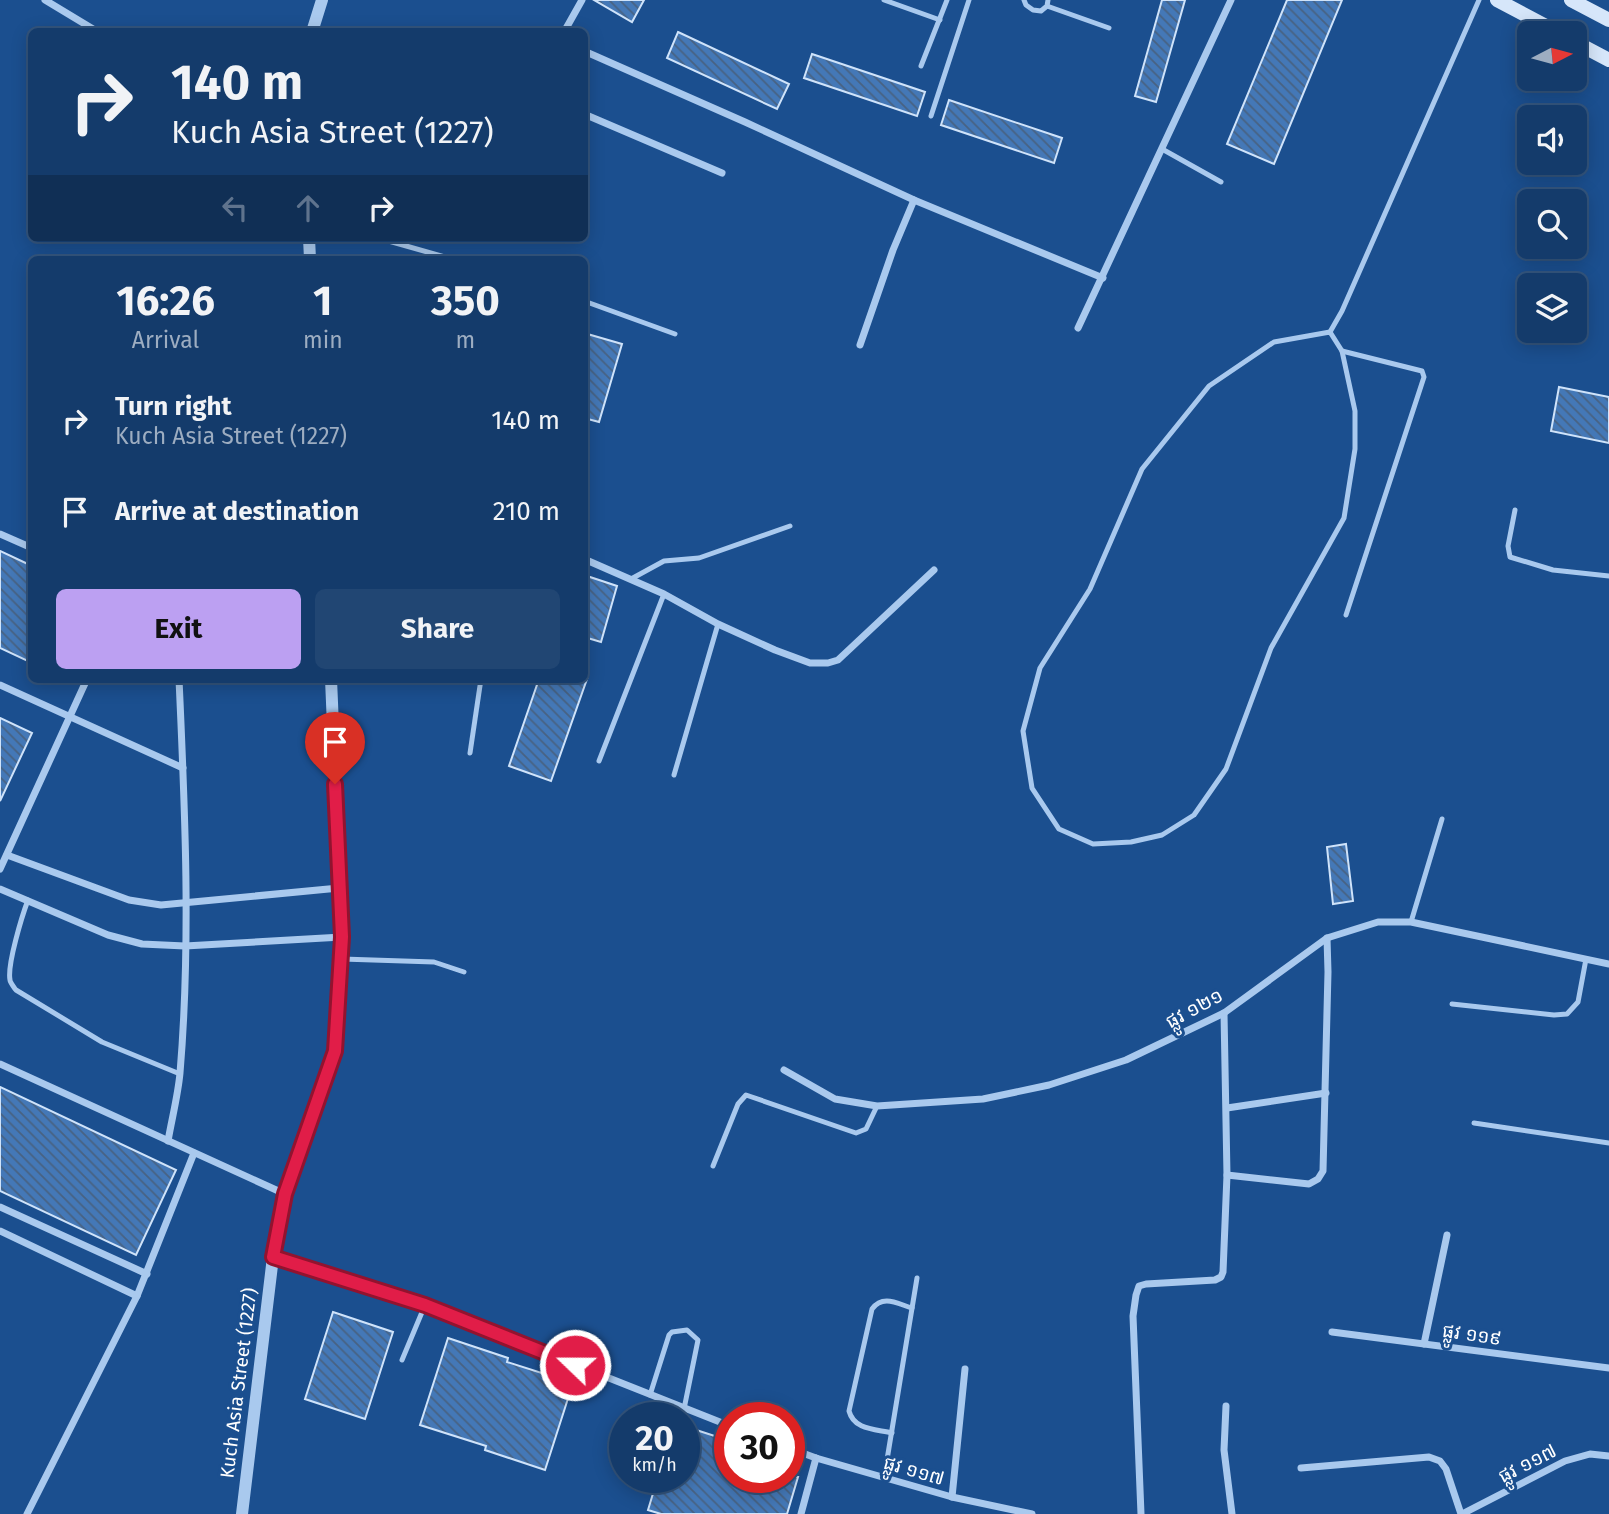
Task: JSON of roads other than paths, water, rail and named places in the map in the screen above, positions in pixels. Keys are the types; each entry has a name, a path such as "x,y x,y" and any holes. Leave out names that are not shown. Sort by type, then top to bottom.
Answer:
{"main road":[{"path":"1497,0 1536,21"},
{"path":"1571,0 1609,20"},
{"path":"1587,48 1609,60"}],"street":[{"path":"45,0 91,28"},
{"path":"313,28 322,0"},
{"path":"566,28 582,0"},
{"path":"1078,328 1231,0"},
{"path":"588,53 914,200 1103,278"},
{"path":"588,116 722,173"},
{"path":"860,345 893,250 914,200"},
{"path":"0,534 28,546"},
{"path":"588,561 664,594 718,624 810,663 838,660 934,570"},
{"path":"0,869 85,683"},
{"path":"168,1141 180,1074 185,946 179,683"},
{"name":"Kuch Asia Street (1227)","path":"242,1514 273,1257 285,1194 335,1051 342,937 331,683"},
{"path":"0,685 183,768"},
{"path":"7,855 129,900 161,905 339,888"},
{"path":"0,889 119,938 142,944 185,946 342,937"},
{"name":"ផ្លូវ ១២១","path":"784,1070 835,1099 877,1107 983,1098 1049,1085 1126,1060 1224,1013 1327,938 1378,922 1411,922 1609,964"},
{"path":"1227,1175 1309,1184 1318,1179 1323,1171 1327,938"},
{"path":"1141,1514 1133,1316 1139,1286 1215,1280 1221,1277 1223,1272 1227,1175 1224,1013"},
{"path":"0,1064 285,1194"},
{"path":"1227,1108 1326,1093"},
{"path":"27,1514 147,1275 194,1153"},
{"path":"0,1207 147,1275"},
{"path":"0,1231 137,1296"},
{"path":"1424,1344 1447,1235"},
{"path":"273,1257 425,1305 667,1402"},
{"name":"ផ្លូវ ១១៩","path":"1332,1332 1609,1368"},
{"path":"951,1497 965,1369"},
{"path":"1226,1406 1224,1450 1232,1514"},
{"name":"ផ្លូវ ១១៧","path":"805,1454 951,1497 1008,1512 1032,1514"},
{"name":"ផ្លូវ ១១៧","path":"1462,1514 1564,1461 1590,1454 1609,1456"},
{"path":"1301,1468 1429,1457 1440,1461 1446,1469 1462,1514"},
{"path":"801,1514 816,1458"}],"lane":[{"path":"884,0 940,20"},
{"path":"921,66 947,0"},
{"path":"931,116 969,0"},
{"path":"1024,0 1033,10 1041,11 1048,3 1109,28"},
{"path":"1330,332 1348,299 1479,0"},
{"path":"1162,149 1220,182"},
{"path":"393,242 442,256"},
{"path":"588,302 675,334"},
{"path":"1330,332 1342,351 1355,411 1355,449 1344,518 1271,648 1226,769 1194,815 1162,835 1132,842 1093,844 1059,829 1032,788 1023,732 1040,668 1090,589 1142,469 1209,386 1275,342 1330,332"},
{"path":"1342,351 1423,371 1424,377 1346,615"},
{"path":"1515,510 1508,546 1510,557 1553,570 1609,576"},
{"path":"631,579 664,561 699,558 790,526"},
{"path":"599,761 664,594"},
{"path":"674,775 718,624"},
{"path":"470,753 480,683"},
{"path":"1411,922 1442,819"},
{"path":"28,900 17,932 11,970 10,981 16,990 102,1042 180,1074"},
{"path":"342,959 434,962 464,972"},
{"path":"1452,1004 1554,1015 1567,1014 1578,1002 1586,959"},
{"path":"713,1166 738,1104 746,1095 856,1133 866,1129 877,1107"},
{"path":"1474,1123 1609,1143"},
{"path":"884,1478 918,1278"},
{"path":"892,1433 858,1425 851,1420 849,1411 872,1309 877,1302 886,1300 912,1308"},
{"path":"402,1360 425,1305"},
{"path":"650,1395 669,1335 676,1330 687,1330 698,1340 685,1402"}]}
